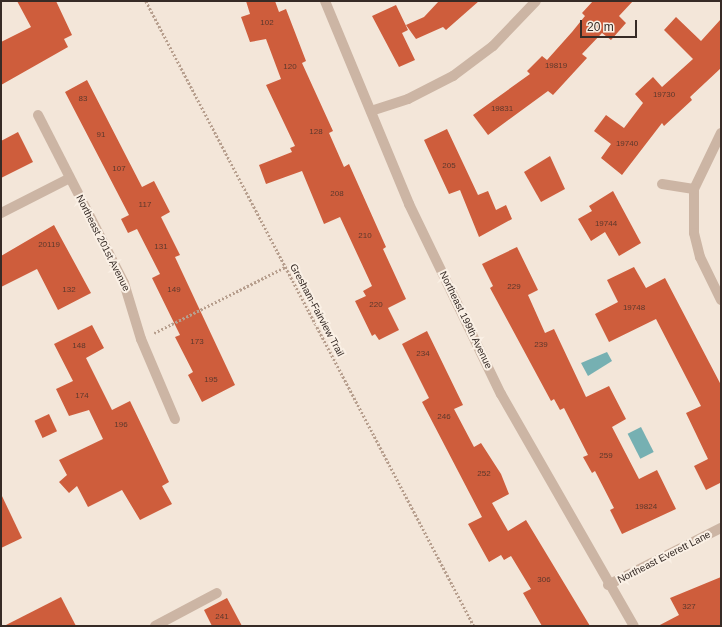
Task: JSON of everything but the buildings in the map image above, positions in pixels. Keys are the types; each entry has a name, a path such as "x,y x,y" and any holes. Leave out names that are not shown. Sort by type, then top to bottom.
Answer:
{"street":[{"name":"Northeast 199th Avenue","path":"325,1 409,204 501,394 608,585 634,626"},
{"path":"371,110 408,99 453,76 493,46 536,1"},
{"name":"Northeast 201st Avenue","path":"38,115 124,282 141,339 175,419"},
{"path":"721,133 694,189 697,245 721,300"},
{"path":"1,213 70,178"},
{"path":"662,184 694,189"},
{"name":"Northeast Everett Lane","path":"608,585 721,528"},
{"path":"155,626 217,593"}],"path":[{"name":"Gresham-Fairview Trail","path":"146,1 474,626"},
{"path":"141,339 285,267"}],"water":[{"path":"607,352 612,361 588,376 581,363"},
{"path":"641,427 654,452 640,459 628,434"}]}
